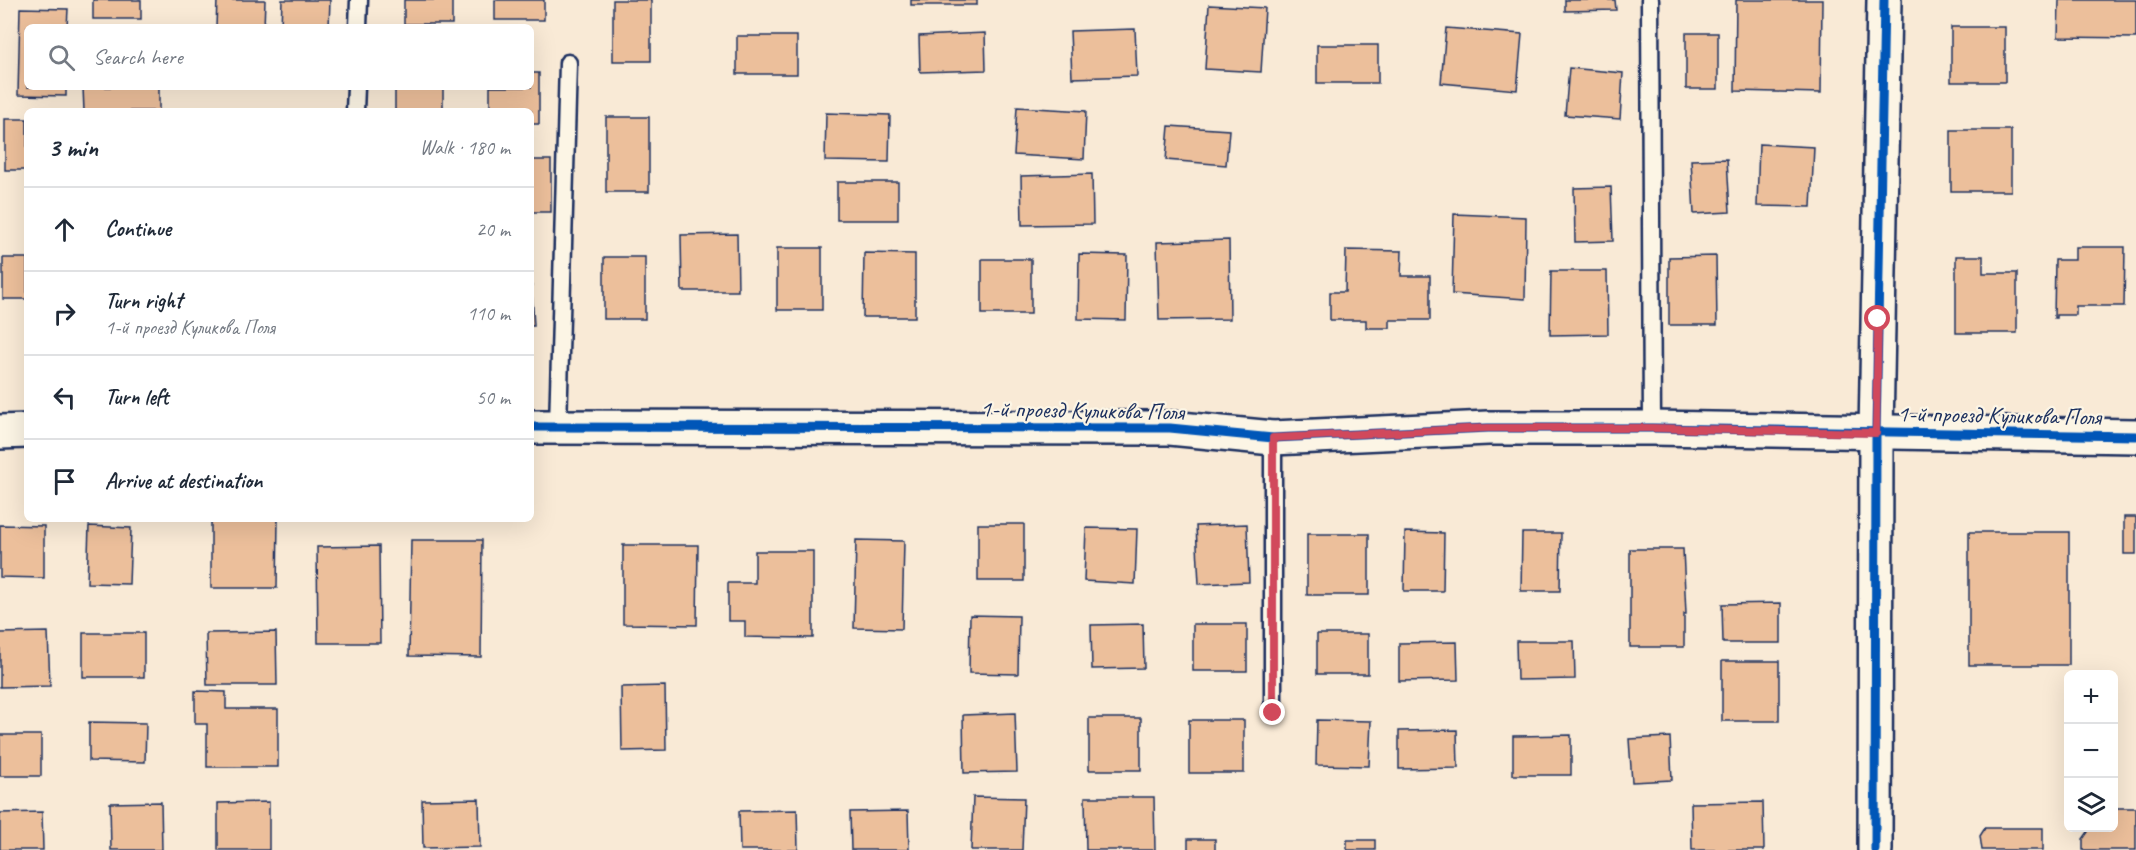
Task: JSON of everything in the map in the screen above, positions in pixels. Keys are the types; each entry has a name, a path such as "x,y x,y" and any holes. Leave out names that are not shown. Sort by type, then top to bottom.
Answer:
{"street":[{"path":"1875,850 1876,433 1884,0"},
{"name":"1-й проезд Куликова Поля","path":"544,427 1170,428 1273,438 1488,428 1652,428 2136,436"},
{"path":"0,432 24,431"}],"lane":[{"path":"358,24 359,0"},
{"path":"1650,0 1652,428"},
{"path":"544,427 568,63"},
{"path":"355,108 356,90"},
{"path":"1273,438 1273,713"}],"building":[{"path":"93,0 141,0 141,19 93,19"},
{"path":"217,0 265,0 264,24 216,24"},
{"path":"282,0 330,0 329,24 281,24"},
{"path":"404,0 452,0 452,24 404,24"},
{"path":"495,0 544,0 544,20 495,20"},
{"path":"613,0 651,0 651,61 613,61"},
{"path":"911,0 977,0 977,5 911,5"},
{"path":"1565,0 1615,0 1616,10 1565,11"},
{"path":"1736,0 1822,0 1821,93 1735,91"},
{"path":"2059,0 2136,0 2136,38 2058,37"},
{"path":"1209,5 1265,8 1261,72 1205,69"},
{"path":"20,8 68,9 67,24 24,24 24,90 66,90 66,96 18,95"},
{"path":"1951,27 2005,27 2005,82 1951,82"},
{"path":"1446,28 1522,34 1517,90 1441,83"},
{"path":"1135,29 1137,76 1072,78 1070,31"},
{"path":"985,33 986,70 920,72 919,36"},
{"path":"1686,33 1718,33 1718,89 1686,89"},
{"path":"737,36 797,36 797,74 737,74"},
{"path":"1317,45 1378,45 1378,83 1317,83"},
{"path":"1569,68 1623,73 1620,119 1565,115"},
{"path":"534,73 539,73 539,124 534,124 534,108 490,108 490,90 534,90"},
{"path":"83,90 159,90 159,108 84,108"},
{"path":"395,90 443,90 443,108 395,108"},
{"path":"1017,107 1086,111 1084,159 1014,155"},
{"path":"826,113 890,115 889,162 825,161"},
{"path":"606,117 649,117 649,192 606,192"},
{"path":"5,119 24,119 24,170 5,170"},
{"path":"1169,126 1229,130 1226,165 1166,160"},
{"path":"1951,130 2011,130 2011,191 1951,191"},
{"path":"1759,144 1814,147 1811,207 1757,206"},
{"path":"1727,159 1730,212 1694,214 1691,160"},
{"path":"534,160 551,160 551,212 534,212"},
{"path":"1092,174 1093,224 1022,225 1021,176"},
{"path":"837,182 898,182 898,220 837,220"},
{"path":"1611,187 1613,241 1575,242 1574,188"},
{"path":"1454,214 1526,217 1525,299 1452,294"},
{"path":"737,234 738,291 682,291 681,235"},
{"path":"1229,240 1230,319 1159,320 1157,242"},
{"path":"2075,247 2125,247 2124,306 2076,306 2076,315 2056,315 2054,318 2055,260 2075,260"},
{"path":"777,248 822,248 822,310 777,310"},
{"path":"1346,250 1402,251 1401,276 1430,276 1430,320 1390,320 1390,328 1366,328 1366,320 1330,320 1330,292 1345,292"},
{"path":"864,253 915,254 915,317 863,317"},
{"path":"1079,254 1127,255 1126,320 1078,319"},
{"path":"1716,256 1717,325 1669,325 1669,257"},
{"path":"1956,256 1983,256 1983,273 2017,273 2017,333 1956,333"},
{"path":"604,257 645,257 645,319 604,319"},
{"path":"3,258 24,258 24,299 3,299"},
{"path":"982,259 1031,259 1031,314 982,314"},
{"path":"1551,271 1607,271 1608,334 1550,335"},
{"path":"2124,517 2136,517 2136,554 2124,554"},
{"path":"211,522 278,522 277,588 211,588"},
{"path":"978,524 1024,524 1024,581 978,581"},
{"path":"1247,524 1249,582 1199,584 1196,526"},
{"path":"0,525 44,526 44,578 0,577"},
{"path":"89,526 131,528 129,584 87,583"},
{"path":"1086,528 1137,529 1135,584 1084,581"},
{"path":"1405,532 1444,533 1443,591 1404,591"},
{"path":"1969,532 2069,532 2069,665 1969,665"},
{"path":"1522,533 1561,533 1560,591 1521,591"},
{"path":"1307,534 1369,534 1369,595 1307,595"},
{"path":"411,540 482,540 481,657 409,656"},
{"path":"856,540 904,541 902,629 854,628"},
{"path":"623,545 698,545 697,625 623,624"},
{"path":"379,546 380,643 318,643 317,547"},
{"path":"1630,549 1683,549 1686,614 1684,614 1684,647 1630,647"},
{"path":"755,551 813,551 813,638 745,637 745,621 728,621 728,583 755,583"},
{"path":"1781,603 1781,643 1723,643 1722,604"},
{"path":"970,615 1019,616 1018,674 969,673"},
{"path":"1143,624 1144,668 1092,669 1091,625"},
{"path":"1193,624 1247,624 1247,671 1193,671"},
{"path":"48,632 50,686 0,687 0,633"},
{"path":"276,632 277,685 207,685 206,633"},
{"path":"83,633 144,633 144,677 83,677"},
{"path":"1317,634 1368,634 1368,674 1317,674"},
{"path":"1516,641 1574,641 1575,679 1517,680"},
{"path":"1457,642 1458,680 1399,681 1399,643"},
{"path":"1722,661 1779,661 1779,721 1722,721"},
{"path":"665,686 666,750 622,751 621,687"},
{"path":"195,691 226,692 226,709 278,709 278,767 207,767 207,724 195,724"},
{"path":"1015,713 1017,772 964,773 963,715"},
{"path":"1089,718 1141,718 1141,770 1089,770"},
{"path":"1189,720 1244,720 1244,773 1189,773"},
{"path":"1317,720 1371,721 1369,766 1316,765"},
{"path":"89,722 146,723 145,762 89,761"},
{"path":"1457,730 1458,768 1399,769 1399,731"},
{"path":"0,735 41,735 41,776 0,776"},
{"path":"1571,735 1571,775 1513,775 1513,736"},
{"path":"1670,737 1672,780 1632,782 1629,739"},
{"path":"973,797 1024,798 1022,850 971,850"},
{"path":"1085,797 1154,797 1155,850 1086,850"},
{"path":"479,799 480,847 423,848 422,800"},
{"path":"161,802 162,850 111,850 110,803"},
{"path":"269,802 269,850 218,850 218,803"},
{"path":"1763,802 1764,850 1692,850 1691,803"},
{"path":"2118,808 2136,808 2136,850 2083,850 2083,839 2088,832 2118,832"},
{"path":"797,810 798,850 740,850 739,811"},
{"path":"908,811 909,850 851,850 850,812"},
{"path":"42,812 43,850 0,850 0,813"},
{"path":"1985,828 2043,828 2043,850 1982,850 1980,836"},
{"path":"1188,839 1215,839 1215,850 1188,850"},
{"path":"1347,840 1375,840 1375,850 1347,850"}],"cycle path":[{"path":"1875,850 1876,433 1884,0"},
{"path":"534,427 1170,428 1273,438 1488,428 1652,428 2136,436"}],"route":[{"path":"1273,713 1273,438 1488,428 1652,428 1876,433 1878,319"}]}
